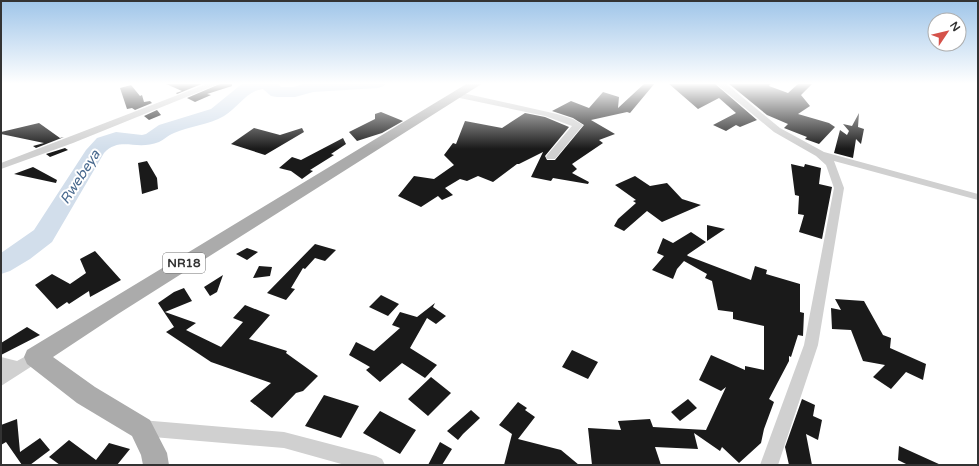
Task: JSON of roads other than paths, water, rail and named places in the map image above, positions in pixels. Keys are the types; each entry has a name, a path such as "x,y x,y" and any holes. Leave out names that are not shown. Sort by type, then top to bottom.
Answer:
{"main road":[{"name":"NR18","path":"35,357 111,308 442,105"},
{"path":"35,357 86,396 141,428 154,453 156,465"}],"street":[{"path":"1,166 162,105"},
{"path":"501,105 528,109 565,118 578,125 551,157"},
{"path":"746,105 777,130 820,154 831,164 839,188 811,345 769,465"},
{"path":"820,154 978,197"},
{"path":"1,379 35,357"},
{"path":"1,363 19,368"},
{"path":"141,428 284,440 376,465"}],"waterway":[{"name":"Rwebeya","path":"1,265 21,253 43,236 96,150 104,142 116,138 142,141 153,138 166,129 217,113 227,105"}]}
